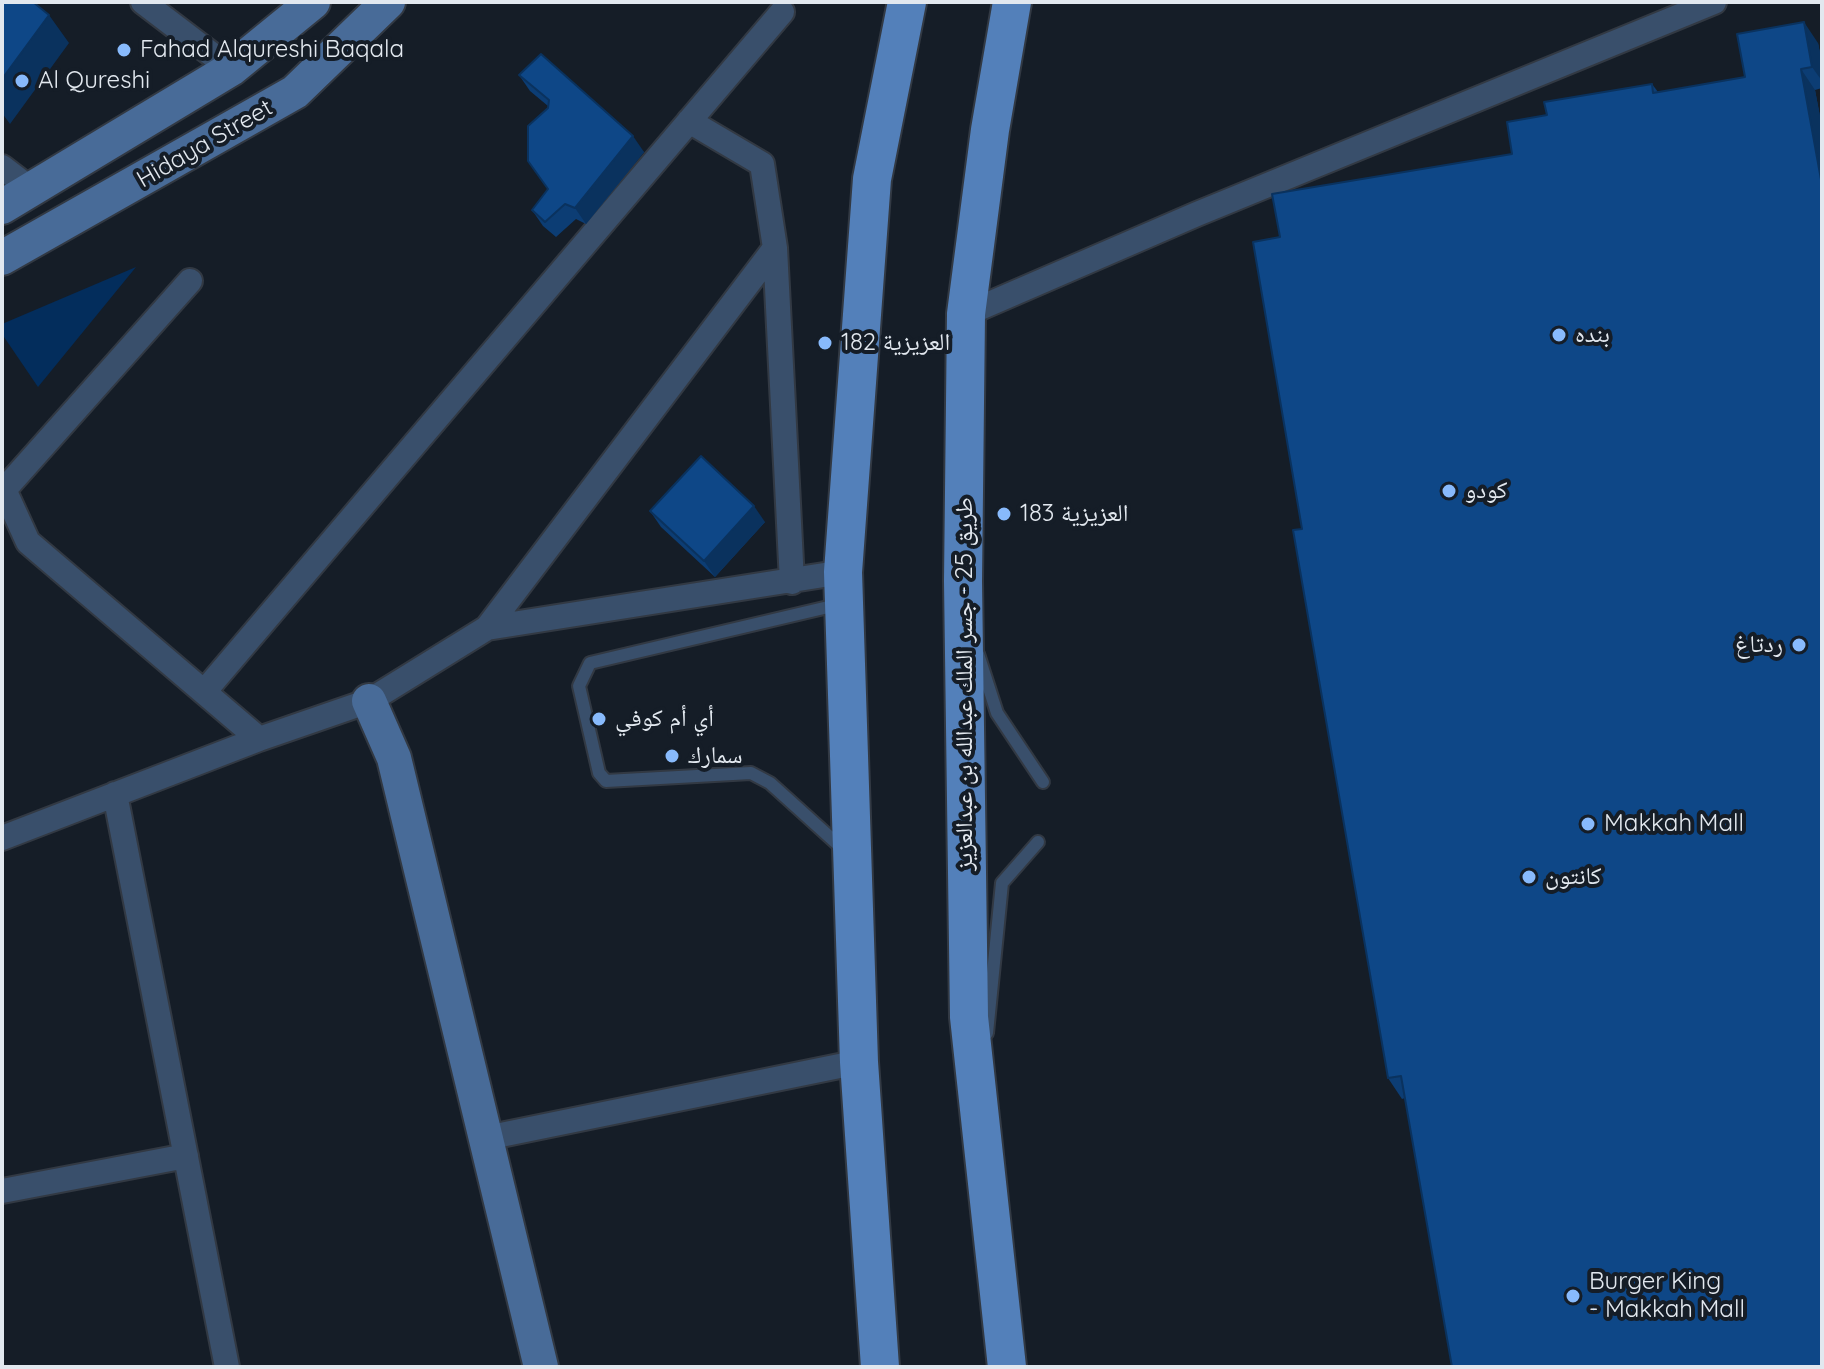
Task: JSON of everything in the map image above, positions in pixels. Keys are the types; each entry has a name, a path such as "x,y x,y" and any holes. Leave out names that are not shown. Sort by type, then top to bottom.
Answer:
{"main road":[{"name":"Hidaya Street","path":"2,207 231,69 313,2"},
{"name":"Hidaya Street","path":"2,258 295,92 388,2"},
{"path":"880,1367 859,1062 844,588 872,179 907,2"},
{"name":"طريق 25 - جسر الملك عبدالله بن عبدالعزيز","path":"1007,1367 969,1017 963,607 966,314 990,130 1012,2"},
{"path":"369,701 394,758 541,1367"}],"street":[{"path":"143,2 231,69"},
{"path":"966,314 1197,214 1714,2"},
{"path":"204,692 782,12"},
{"path":"689,121 762,164 775,248 792,582"},
{"path":"2,167 32,190"},
{"path":"2,838 259,739 369,701 487,628 775,248"},
{"path":"190,281 3,488 28,542 259,739"},
{"path":"487,628 792,582 844,588"},
{"path":"115,794 227,1367"},
{"path":"486,1138 859,1062"},
{"path":"2,1191 186,1156"}],"lane":[{"path":"844,588 590,663 579,686 599,773 606,781 751,773 770,783 853,857"},
{"path":"963,607 997,713 1043,782"},
{"path":"979,1108 1002,883 1038,842"}],"shaded area":[{"path":"136,267 38,387 2,334 2,324"}],"building":[{"path":"2,2 33,2 49,15 2,79"},
{"name":"Makkah Mall","path":"1804,22 1812,67 1801,69 1822,185 1822,1366 1452,1367 1401,1076 1388,1078 1293,530 1302,529 1253,242 1280,237 1272,194 1512,154 1507,122 1547,115 1544,102 1652,84 1653,93 1745,77 1737,34"},
{"path":"541,54 633,136 575,208 565,204 545,222 532,210 548,189 528,161 528,126 548,108 549,100 519,75"},
{"path":"701,456 754,506 704,561 650,511"}],"place":[{"name":"Fahad Alqureshi Baqala","path":"124,50"},
{"name":"Al Qureshi","path":"22,81"},
{"name":"بنده","path":"1559,335"},
{"name":"العزيزية 182","path":"825,343"},
{"name":"كودو","path":"1449,491"},
{"name":"العزيزية 183","path":"1004,514"},
{"name":"ردتاغ","path":"1799,645"},
{"name":"أي أم كوفي","path":"599,719"},
{"name":"سمارك","path":"672,756"},
{"name":"Makkah Mall","path":"1588,824"},
{"name":"كانتون","path":"1529,877"},
{"name":"Burger King - Makkah Mall","path":"1573,1296"}]}
